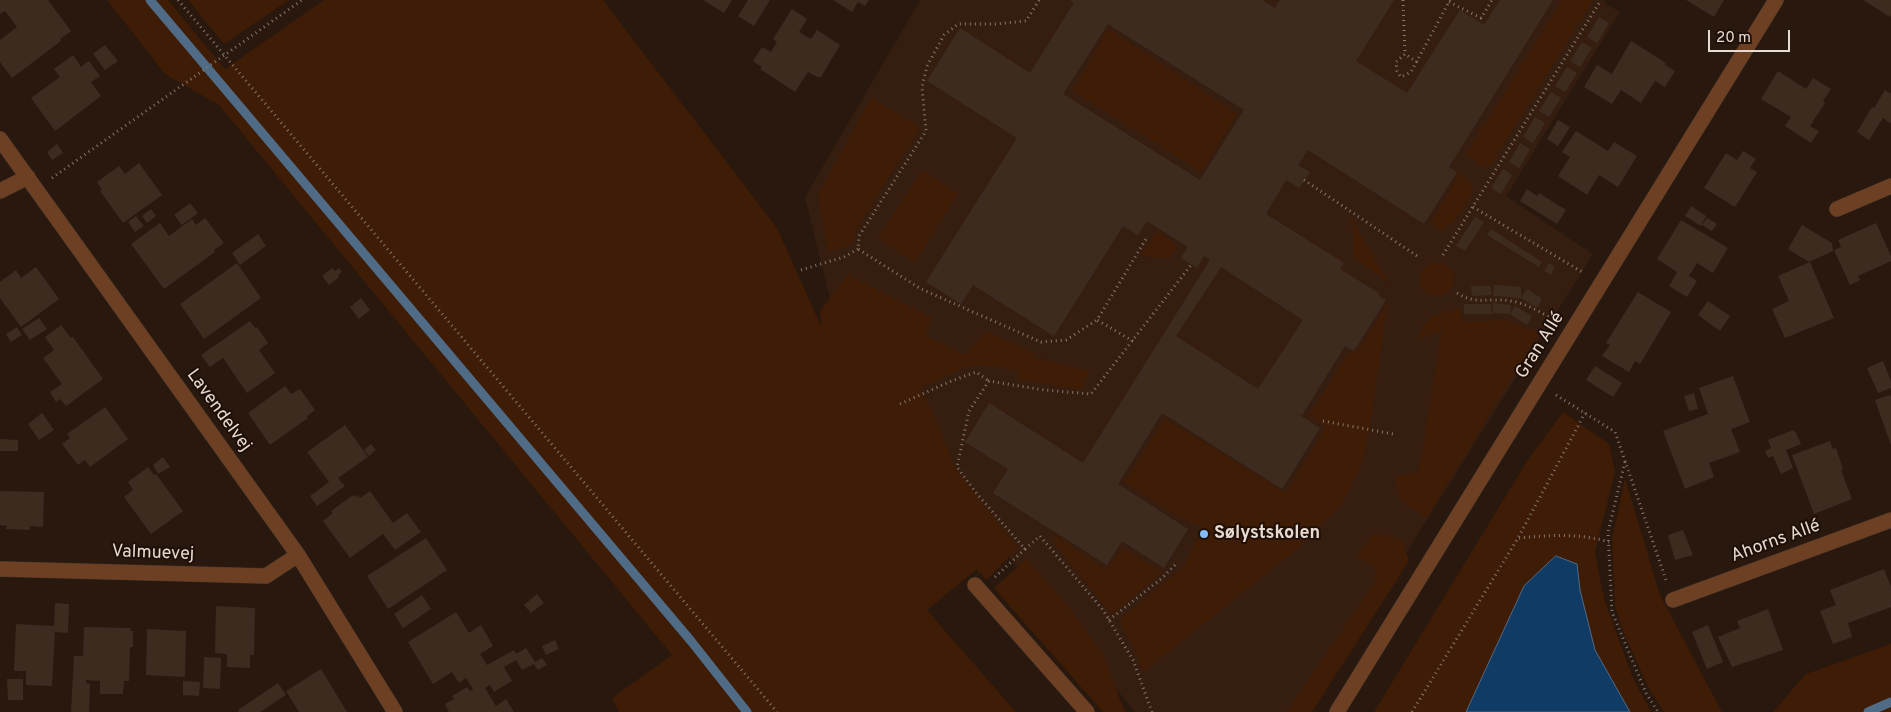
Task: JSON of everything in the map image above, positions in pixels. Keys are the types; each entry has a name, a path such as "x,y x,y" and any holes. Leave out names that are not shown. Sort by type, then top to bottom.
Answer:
{"street":[{"name":"Gran Allé","path":"1337,712 1776,0"},
{"name":"Lavendelvej","path":"0,139 298,555 395,712"},
{"path":"0,191 32,183"},
{"path":"1836,209 1891,186"},
{"name":"Ahorns Allé","path":"1673,600 1891,520"},
{"name":"Valmuevej","path":"0,569 266,576 298,555"},
{"path":"978,588 1087,712"}],"path":[{"path":"178,0 777,712"},
{"path":"32,183 224,55 302,0"},
{"path":"858,248 859,236 926,131 922,87 927,66 944,35 958,24 995,24 1026,21 1040,0"},
{"path":"1403,0 1405,54"},
{"path":"1405,54 1396,62 1397,71 1401,77 1411,72 1449,1 1481,18 1492,0"},
{"path":"1443,255 1601,0"},
{"path":"1405,54 1417,62"},
{"path":"1304,180 1420,258"},
{"path":"1473,207 1602,284"},
{"path":"858,248 921,289 1041,342 1066,340 1097,320 1146,240"},
{"path":"801,270 844,257 858,248"},
{"path":"900,404 976,372 988,381 1044,390 1091,394 1191,265"},
{"path":"1457,292 1468,300 1521,303 1573,331"},
{"path":"1097,320 1132,341"},
{"path":"988,381 969,410 957,467 977,494 1025,549"},
{"path":"1540,384 1615,432 1673,600"},
{"path":"1412,712 1518,538 1585,413"},
{"path":"1323,420 1393,434"},
{"path":"1625,462 1608,532 1612,612 1646,693 1658,712"},
{"path":"1518,538 1561,534 1609,542"},
{"path":"978,588 1040,536 1103,610 1133,660 1152,712"},
{"path":"1109,620 1161,579 1177,563"}],"shaded area":[{"path":"107,0 168,0 225,69 324,0 603,0 777,228 821,326 820,311 848,275 932,318 925,336 965,355 985,331 1034,353 1033,357 1090,371 1080,390 1018,379 1017,370 982,365 965,367 919,389 931,409 956,470 1018,548 986,580 981,573 979,574 977,569 927,610 1016,712 619,712 612,698 672,655 219,105 165,74"},
{"path":"188,0 289,0 224,44"},
{"name":"Sølystskolen","path":"920,0 1605,0 1604,3 1620,12 1506,196 1593,254 1307,712 1135,712 844,355 805,197"},
{"path":"1562,0 1593,0 1490,166 1480,166 1466,154"},
{"path":"1108,29 1237,114 1201,172 1073,91"},
{"path":"871,98 920,127 857,228 851,245 828,253 818,195"},
{"path":"922,170 958,193 915,262 878,239"},
{"path":"1460,173 1469,181 1473,189 1456,219 1441,231 1431,223"},
{"path":"1351,218 1389,283 1353,257 1353,227 1349,221"},
{"path":"1158,231 1178,247 1169,259 1140,255"},
{"path":"1437,262 1444,263 1449,267 1453,272 1453,286 1449,291 1444,295 1437,296 1430,295 1425,291 1421,286 1420,279 1421,272 1425,267 1430,263"},
{"path":"1388,302 1367,445 1359,471 1341,505 1303,544 1143,672 1133,646 1119,620 1184,566 1203,527 1177,516 1125,482 1164,418 1286,493 1326,427 1309,416 1349,352 1357,353"},
{"path":"1458,307 1463,322 1507,320 1539,333 1427,517 1400,498 1395,477 1419,471 1442,331 1418,339 1429,319"},
{"path":"1563,412 1609,444 1615,472 1595,552 1604,599 1633,678 1651,712 1374,712 1527,461"},
{"path":"1625,478 1660,595 1722,712 1664,712 1648,687 1623,631 1615,606 1612,539"},
{"path":"1382,533 1402,541 1409,561 1312,712 1287,712 1373,585 1377,574 1374,566 1357,557 1371,536"},
{"path":"1056,536 1106,570 1122,548 1163,572 1112,615 1054,543"},
{"path":"1027,559 1068,606 1102,653 1125,712 1103,712 994,588"},
{"path":"1891,644 1891,712 1773,712 1806,674"}],"water":[{"path":"1556,556 1577,564 1580,590 1595,650 1630,712 1466,712 1524,586"}],"building":[{"path":"0,0 48,0 71,31 60,39 61,41 12,78 0,62 0,40 17,27 5,11 0,14"},
{"path":"703,0 732,0 724,13"},
{"path":"748,0 770,0 754,26 738,16"},
{"path":"833,0 869,0 865,6 858,2 852,12"},
{"path":"1070,0 1262,0 1275,8 1280,0 1394,0 1356,61 1407,93 1460,10 1484,25 1500,0 1553,0 1449,167 1457,172 1424,224 1308,150 1298,165 1310,172 1299,188 1286,180 1266,214 1344,263 1340,269 1380,294 1379,296 1386,300 1354,351 1345,346 1302,415 1296,413 1320,428 1282,489 1162,413 1118,484 1188,529 1164,568 1122,541 1107,565 993,493 1008,469 965,442 989,403 1083,463 1210,260 1204,256 1197,268 1181,258 1188,247 1147,221 1138,235 1123,226 1054,336 973,285 961,304 926,282 1017,138 927,81 960,28 1030,73 1074,3","holes":["1108,24 1244,110 1200,180 1063,94","1221,267 1303,320 1258,389 1176,336"]},
{"path":"1686,0 1724,0 1714,17"},
{"path":"1863,0 1891,0 1890,17"},
{"path":"792,9 807,19 799,32 811,39 817,30 840,45 821,77 808,72 795,92 760,69 762,67 753,61 762,47 771,52 777,42 773,39"},
{"path":"1599,17 1609,23 1597,43 1587,37"},
{"path":"1631,41 1666,63 1665,65 1675,71 1665,87 1655,81 1641,103 1621,90 1612,104 1584,87 1597,65 1612,74"},
{"path":"1582,42 1592,48 1580,67 1570,61"},
{"path":"105,45 118,61 105,70 93,54"},
{"path":"73,55 80,67 89,61 100,76 91,82 101,96 55,131 31,98 60,77 54,69"},
{"path":"1567,67 1577,73 1565,92 1555,86"},
{"path":"1778,71 1806,89 1813,78 1831,89 1823,101 1825,103 1810,126 1819,131 1811,143 1785,126 1791,117 1761,99"},
{"path":"1885,90 1891,94 1891,124 1883,118 1869,140 1857,132"},
{"path":"1551,92 1561,98 1549,117 1539,111"},
{"path":"1535,117 1545,123 1533,143 1523,137"},
{"path":"1558,120 1570,127 1558,146 1547,139"},
{"path":"1576,131 1608,151 1614,142 1637,156 1618,187 1599,175 1587,195 1558,176 1570,157 1562,152"},
{"path":"1520,143 1530,149 1519,168 1509,162"},
{"path":"57,144 63,153 52,160 47,152"},
{"path":"1743,151 1756,159 1750,168 1757,172 1735,207 1704,188 1726,153 1737,160"},
{"path":"139,163 162,195 123,223 100,191 102,190 97,182 119,166 125,174"},
{"path":"1503,169 1512,175 1501,194 1491,188"},
{"path":"1527,189 1537,196 1539,193 1566,210 1557,224 1520,201"},
{"path":"190,203 198,213 182,225 174,215"},
{"path":"1691,206 1706,216 1701,226 1685,216"},
{"path":"151,209 156,216 147,223 142,216"},
{"path":"136,216 144,226 135,232 128,222"},
{"path":"1475,217 1484,222 1465,251 1456,246"},
{"path":"205,218 224,243 214,250 215,252 164,289 131,244 160,223 169,236 192,219 196,225"},
{"path":"1707,218 1717,224 1712,231 1702,225"},
{"path":"1681,220 1728,248 1713,273 1697,263 1689,276 1697,281 1687,297 1669,286 1677,272 1657,259"},
{"path":"1876,223 1891,256 1891,261 1858,276 1860,280 1850,285 1834,250 1841,247 1838,240"},
{"path":"1802,225 1832,243 1833,251 1809,262 1788,249"},
{"path":"1491,229 1542,262 1539,267 1487,235"},
{"path":"258,234 266,246 240,265 232,253"},
{"path":"1810,262 1834,318 1785,338 1772,309 1789,301 1778,276"},
{"path":"237,263 261,298 204,339 180,304"},
{"path":"1549,263 1555,267 1551,275 1544,271"},
{"path":"36,267 59,299 21,327 0,298 0,282 16,270 21,278"},
{"path":"332,268 335,271 339,268 342,272 329,285 322,276"},
{"path":"1494,285 1521,287 1521,298 1493,296"},
{"path":"1471,286 1491,286 1491,295 1472,296"},
{"path":"1527,289 1542,299 1537,308 1521,298"},
{"path":"1638,292 1671,312 1640,364 1635,361 1629,372 1602,356 1610,345 1606,343"},
{"path":"361,298 370,310 359,319 350,307"},
{"path":"1708,301 1730,316 1720,331 1698,315"},
{"path":"1493,303 1511,305 1510,314 1493,313"},
{"path":"1464,304 1491,304 1492,314 1464,314"},
{"path":"1515,306 1532,316 1527,325 1510,314"},
{"path":"39,318 47,329 30,340 22,329"},
{"path":"250,321 255,328 257,327 268,343 259,350 275,373 247,393 223,358 210,367 201,355"},
{"path":"61,325 71,338 73,337 103,379 66,406 60,399 56,402 50,392 62,384 43,358 54,350 45,337"},
{"path":"17,327 22,335 11,342 6,334"},
{"path":"1883,361 1891,381 1891,388 1878,393 1867,368"},
{"path":"1595,366 1622,383 1613,397 1586,380"},
{"path":"1733,376 1750,422 1731,429 1740,452 1709,463 1714,477 1685,489 1663,431 1708,414 1699,388"},
{"path":"285,386 291,394 300,389 315,410 307,416 308,418 270,445 248,413"},
{"path":"1694,393 1698,409 1689,411 1684,396"},
{"path":"1890,395 1891,397 1891,445 1875,400"},
{"path":"105,407 128,439 90,467 85,460 78,465 62,444 70,438 67,434"},
{"path":"42,413 54,430 39,440 28,424"},
{"path":"345,425 368,457 338,478 345,486 317,506 310,496 329,482 307,452"},
{"path":"1793,430 1801,444 1786,450 1793,468 1781,474 1773,456 1768,458 1765,451 1771,448 1768,440"},
{"path":"0,439 18,440 18,451 0,451"},
{"path":"1830,441 1833,449 1836,448 1843,469 1841,470 1852,499 1814,514 1792,455"},
{"path":"371,444 376,450 369,456 364,450"},
{"path":"163,457 170,467 158,474 153,465"},
{"path":"148,467 154,475 156,474 183,511 151,534 124,497 133,490 128,482"},
{"path":"0,491 44,492 43,527 30,526 30,530 6,529 7,526 0,525"},
{"path":"370,491 393,523 407,513 421,532 395,550 383,534 350,558 323,521 333,513 331,511 353,495 356,497 358,495 360,498"},
{"path":"1683,530 1693,555 1675,560 1668,535"},
{"path":"426,538 447,570 388,609 367,576"},
{"path":"1884,569 1891,587 1891,607 1848,623 1852,637 1833,644 1820,611 1836,605 1830,590"},
{"path":"537,594 544,603 531,613 524,605"},
{"path":"422,595 431,609 403,628 394,614"},
{"path":"55,603 69,604 68,633 55,632 52,686 26,685 26,671 14,671 16,624 54,626"},
{"path":"216,606 255,608 254,655 250,655 250,668 227,667 227,654 215,653"},
{"path":"1768,609 1783,650 1732,667 1718,637 1740,628 1737,621"},
{"path":"456,612 469,633 481,625 493,646 480,654 487,665 514,650 516,654 526,648 535,662 542,658 547,665 538,670 534,664 522,670 516,660 504,667 512,681 494,692 490,685 485,688 496,706 506,699 514,712 449,712 445,704 454,699 452,696 467,687 470,691 473,689 466,678 459,683 452,672 433,684 408,642"},
{"path":"1708,625 1723,662 1707,669 1692,632"},
{"path":"84,627 131,628 130,631 133,631 133,647 130,647 129,681 124,681 123,694 100,694 100,681 86,680 86,683 90,684 89,712 71,712 74,656 83,656"},
{"path":"147,629 186,631 185,677 146,675"},
{"path":"555,640 559,649 546,655 542,646"},
{"path":"204,657 221,658 220,689 203,688"},
{"path":"321,669 347,712 299,712 286,691"},
{"path":"7,679 23,679 23,700 8,700"},
{"path":"183,681 200,682 199,696 183,695"},
{"path":"278,683 286,695 260,712 239,712 238,710"}],"waterway":[{"path":"150,0 691,641 747,712"},
{"path":"1868,712 1891,702"}],"place":[{"name":"Sølystskolen","path":"1204,534"}]}
